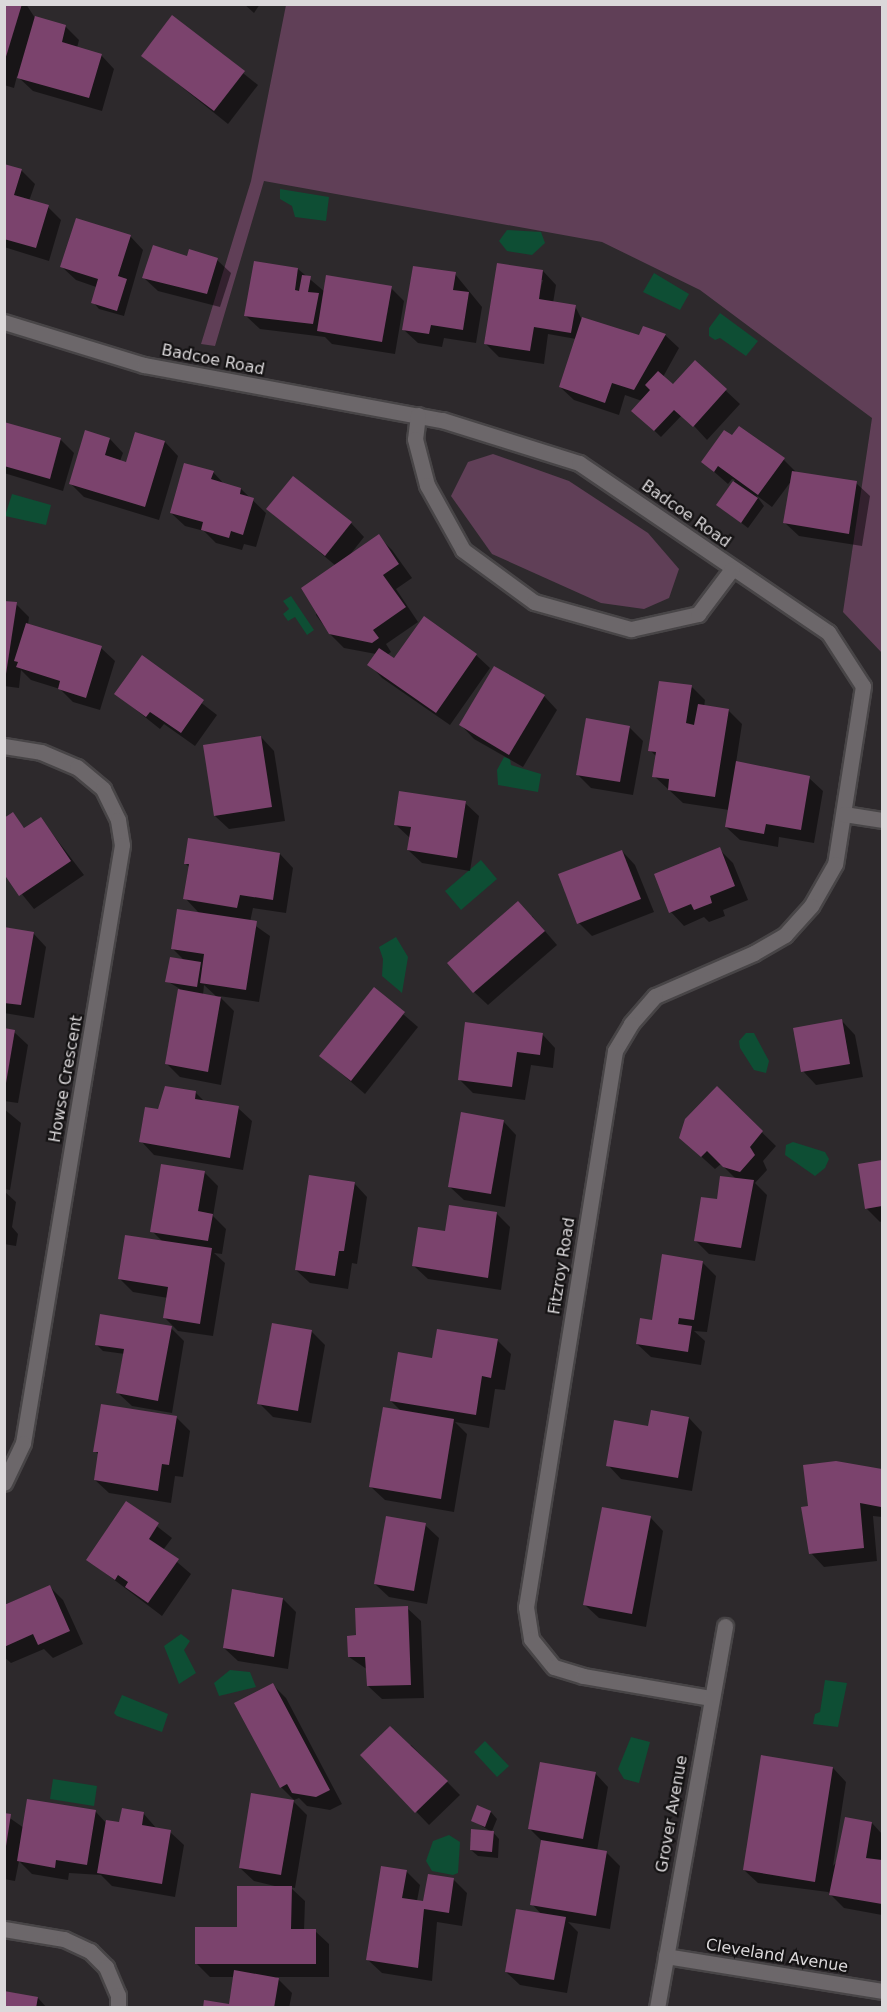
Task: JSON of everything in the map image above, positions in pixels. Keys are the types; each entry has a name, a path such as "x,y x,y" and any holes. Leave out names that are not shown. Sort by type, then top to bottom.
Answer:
{"street":[{"name":"Badcoe Road","path":"4,322 144,365 418,415 579,463 828,632 863,686"},
{"name":"Badcoe Road","path":"418,415 415,439 427,485 463,550 534,602 631,629 698,614 732,568"},
{"name":"Fitzroy Road","path":"711,1698 583,1676 554,1667 531,1639 526,1607 615,1051 631,1024 655,996 754,953 785,935 811,906 835,864 863,686"},
{"name":"Howse Crescent","path":"4,746 41,752 77,767 103,789 118,820 122,845 23,1443 4,1483"},
{"path":"844,814 882,820"},
{"name":"Grover Avenue","path":"657,2007 725,1626"},
{"path":"4,1929 64,1939 90,1951 106,1967 118,1995 118,2007"},
{"name":"Cleveland Avenue","path":"666,1956 882,1991"}],"shaded area":[{"path":"286,5 882,5 882,653 843,612 872,418 700,290 602,242 264,181 215,346 201,344 251,181"},
{"path":"280,189 329,197 326,221 295,217 292,206 280,199"},
{"path":"507,230 541,232 545,243 532,255 507,251 499,241"},
{"path":"654,273 689,294 680,310 643,292"},
{"path":"720,313 758,341 746,356 720,338 715,340 709,336 709,328"},
{"path":"493,454 569,481 648,533 679,569 669,598 644,609 601,603 492,554 451,496 468,462"},
{"path":"12,494 51,505 46,525 5,516"},
{"path":"291,596 314,630 307,635 295,617 288,621 283,614 289,609 283,601"},
{"path":"504,757 510,759 511,765 541,774 538,792 498,785 497,770"},
{"path":"481,860 497,879 461,910 445,891"},
{"path":"396,937 408,957 402,993 382,976 383,959 379,947"},
{"path":"746,1033 754,1033 769,1061 766,1073 754,1070 740,1048 739,1041"},
{"path":"793,1142 825,1152 829,1159 825,1168 815,1176 785,1155 786,1145"},
{"path":"181,1634 190,1641 184,1650 196,1673 179,1684 164,1646"},
{"path":"230,1670 250,1672 256,1687 219,1696 214,1683"},
{"path":"825,1680 847,1683 838,1727 813,1724 815,1714 820,1712"},
{"path":"122,1695 168,1714 162,1732 117,1716 114,1713"},
{"path":"631,1737 650,1742 639,1783 624,1779 618,1769"},
{"path":"485,1741 509,1766 497,1777 474,1752"},
{"path":"53,1779 97,1786 94,1806 50,1799"},
{"path":"449,1835 460,1842 458,1873 453,1875 432,1871 426,1861 433,1841"}],"building":[{"path":"4,4 22,4 5,60 4,60"},
{"path":"172,15 245,71 214,111 141,56"},
{"path":"35,16 66,25 62,42 102,54 89,98 17,78"},
{"path":"4,164 22,169 14,195 49,205 36,248 4,239"},
{"path":"76,218 131,235 118,276 127,279 117,311 91,303 98,279 60,267"},
{"path":"153,245 187,256 189,249 218,258 207,294 142,278"},
{"path":"254,261 298,268 295,290 299,291 302,275 311,276 308,292 319,293 313,324 244,316"},
{"path":"497,263 543,270 539,299 576,305 571,333 534,327 530,351 484,344"},
{"path":"413,266 456,272 453,290 469,292 463,330 431,325 429,334 402,330"},
{"path":"326,275 392,286 382,342 317,331"},
{"path":"582,317 639,335 643,326 666,334 634,390 612,383 605,403 559,387"},
{"path":"695,360 727,389 693,427 674,410 654,431 631,411 650,390 645,385 658,371 673,384"},
{"path":"4,422 61,438 50,479 4,466"},
{"path":"739,426 785,458 758,495 718,466 714,472 701,462 724,430 732,435"},
{"path":"85,430 110,438 105,455 126,462 135,432 165,441 145,507 69,484"},
{"path":"184,463 214,471 211,479 241,488 240,494 254,498 243,535 231,531 229,538 201,530 203,522 170,513"},
{"path":"792,471 857,481 849,534 783,523"},
{"path":"293,476 352,522 325,556 266,509"},
{"path":"733,481 758,498 741,523 716,505"},
{"path":"379,534 399,564 383,575 406,607 373,630 379,638 372,643 329,634 301,588"},
{"path":"4,601 17,602 6,674 4,674"},
{"path":"424,616 477,654 436,713 367,665 379,648 394,658"},
{"path":"26,623 102,646 86,698 58,689 60,681 16,667 18,662 14,661"},
{"path":"142,655 204,700 181,733 150,712 146,717 114,694"},
{"path":"494,666 545,695 509,755 459,725"},
{"path":"659,681 692,685 686,723 694,725 698,704 729,709 715,797 668,790 669,779 652,777 656,752 648,751"},
{"path":"586,718 630,726 620,782 576,775"},
{"path":"261,736 272,807 214,816 203,745"},
{"path":"736,761 810,776 801,830 766,824 764,834 725,827"},
{"path":"399,791 466,801 457,858 407,850 411,827 394,825"},
{"path":"13,812 24,828 41,817 71,861 19,896 4,874 4,818"},
{"path":"188,838 280,853 273,900 240,895 237,908 183,899 189,864 184,864"},
{"path":"720,847 735,886 710,896 712,903 694,910 691,904 669,913 654,874"},
{"path":"622,850 641,899 577,924 558,874"},
{"path":"518,901 545,931 473,993 447,963"},
{"path":"177,909 257,921 246,990 200,983 204,954 171,949"},
{"path":"4,927 34,932 21,1005 4,1003"},
{"path":"170,957 201,962 197,987 165,982"},
{"path":"374,987 405,1012 351,1081 319,1056"},
{"path":"178,989 221,997 208,1072 165,1064"},
{"path":"842,1019 850,1064 801,1072 793,1028"},
{"path":"465,1022 543,1033 540,1055 517,1052 512,1087 458,1080"},
{"path":"4,1028 15,1030 6,1083 4,1083"},
{"path":"165,1086 196,1091 195,1099 239,1106 230,1158 139,1142 145,1107 158,1109"},
{"path":"717,1086 763,1131 750,1147 755,1155 740,1172 723,1167 707,1151 701,1157 679,1138 685,1119"},
{"path":"461,1112 504,1120 491,1194 448,1187"},
{"path":"882,1160 882,1206 865,1209 858,1164"},
{"path":"161,1164 205,1171 198,1211 213,1214 208,1241 150,1232"},
{"path":"309,1175 355,1182 344,1251 339,1251 335,1276 295,1270"},
{"path":"720,1176 754,1180 741,1248 694,1241 701,1197 717,1199"},
{"path":"449,1205 497,1212 488,1278 412,1266 418,1227 445,1231"},
{"path":"125,1235 212,1248 200,1324 163,1318 168,1287 118,1279"},
{"path":"662,1254 703,1261 694,1320 679,1318 678,1324 692,1326 688,1352 636,1344 640,1318 652,1320"},
{"path":"100,1314 172,1326 158,1401 116,1393 124,1349 95,1345"},
{"path":"272,1323 312,1330 298,1411 257,1404"},
{"path":"437,1329 498,1339 491,1378 482,1376 476,1415 390,1401 398,1352 432,1358"},
{"path":"101,1404 177,1416 169,1465 162,1464 158,1491 94,1480 98,1452 93,1452"},
{"path":"383,1407 454,1419 441,1499 369,1487"},
{"path":"651,1410 689,1417 678,1478 606,1466 614,1420 648,1426"},
{"path":"836,1461 882,1469 881,1507 860,1503 864,1548 809,1554 801,1507 808,1506 803,1465"},
{"path":"126,1501 159,1523 149,1539 179,1559 148,1603 125,1587 128,1582 118,1575 115,1580 86,1560"},
{"path":"602,1507 651,1516 632,1614 583,1605"},
{"path":"386,1516 426,1523 414,1591 374,1584"},
{"path":"50,1585 70,1631 38,1645 33,1634 4,1647 4,1605"},
{"path":"232,1589 283,1598 274,1657 223,1648"},
{"path":"408,1606 411,1685 367,1686 365,1657 348,1657 347,1636 356,1635 355,1608"},
{"path":"273,1683 330,1790 316,1797 292,1793 287,1784 280,1788 234,1703"},
{"path":"390,1726 448,1781 415,1813 360,1755"},
{"path":"761,1755 833,1767 815,1882 743,1870"},
{"path":"540,1762 596,1772 583,1839 528,1829"},
{"path":"251,1793 294,1800 281,1875 239,1868"},
{"path":"27,1799 96,1810 87,1865 56,1860 55,1868 17,1861"},
{"path":"477,1805 491,1811 485,1827 471,1821"},
{"path":"122,1808 144,1812 142,1825 171,1830 162,1884 97,1873 106,1820 119,1822"},
{"path":"4,1813 11,1814 6,1846 4,1846"},
{"path":"845,1817 872,1822 866,1858 882,1860 882,1904 829,1895"},
{"path":"471,1829 494,1831 492,1852 470,1850"},
{"path":"541,1840 607,1851 596,1916 530,1905"},
{"path":"381,1866 407,1870 402,1898 423,1901 428,1874 454,1878 449,1913 424,1909 418,1968 366,1960"},
{"path":"237,1886 292,1886 291,1929 316,1929 316,1964 195,1964 195,1927 237,1927"},
{"path":"516,1909 566,1917 554,1980 505,1972"},
{"path":"234,1970 279,1978 274,2008 203,2008 204,2000 229,2004"},
{"path":"4,1991 38,1997 36,2008 4,2008"}]}
